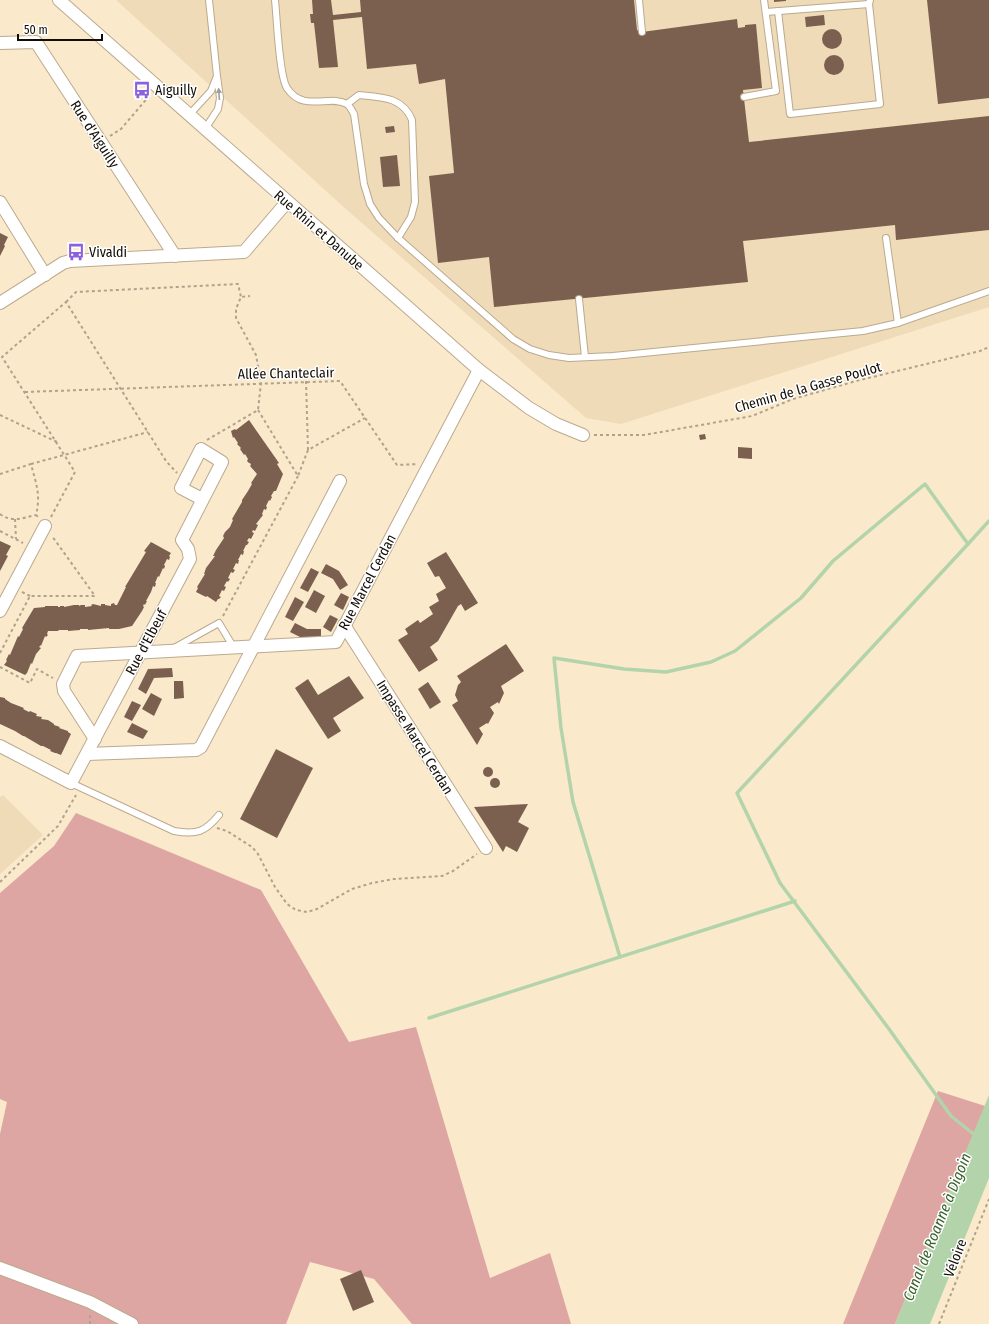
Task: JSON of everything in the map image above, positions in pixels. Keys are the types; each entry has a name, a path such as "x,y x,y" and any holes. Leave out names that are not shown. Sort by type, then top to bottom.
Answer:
{"street":[{"name":"Rue Rhin et Danube","path":"54,0 63,2 157,87 479,370 529,408 556,424 583,435"},
{"name":"Rue d'Aiguilly","path":"0,43 36,42 174,256"},
{"path":"0,202 45,275"},
{"path":"0,303 63,263 70,261 244,252 287,202"},
{"name":"Rue Marcel Cerdan","path":"63,684 78,656 336,642 479,370"},
{"path":"201,449 222,462 202,499 181,488 186,479 201,449"},
{"path":"88,754 196,750 201,747 340,481"},
{"name":"Rue d'Elbeuf","path":"76,786 95,739 190,559 188,550 182,540 202,499"},
{"path":"0,611 45,526"},
{"name":"Impasse Marcel Cerdan","path":"344,625 486,848"},
{"path":"63,684 64,691 95,739"},
{"path":"0,746 76,786"},
{"path":"0,1268 90,1302 132,1324"}],"lane":[{"path":"205,129 218,109 220,98 209,0"},
{"path":"275,0 282,74 287,88 296,97 308,102 338,101 347,104 354,114 364,184 370,204 379,218 398,238 513,339 530,349 549,355 569,358 613,356 863,331 898,323 989,291"},
{"path":"639,0 642,32"},
{"path":"744,97 776,91 764,0"},
{"path":"766,12 869,2 880,104 790,114 778,11"},
{"path":"189,115 211,91 217,76"},
{"path":"347,104 359,95 382,97 400,103 408,112 412,120 415,202 411,217 398,238"},
{"path":"886,238 898,323"},
{"path":"579,299 585,357"},
{"path":"168,652 219,623 234,648"},
{"path":"76,786 174,831 189,834 201,831 210,826 220,814"}],"path":[{"path":"101,142 120,129 157,87"},
{"path":"0,653 30,596 95,596 45,526 75,472 2,357 76,292 238,284 241,297 236,309 236,318 256,355 261,383 258,410 298,476"},
{"path":"241,297 250,296"},
{"path":"66,302 166,461 180,476 186,479"},
{"name":"Chemin de la Gasse Poulot","path":"583,435 644,434 752,416 793,399 849,383 980,351 989,347"},
{"path":"219,623 298,476 308,450 306,381"},
{"name":"Allée Chanteclair","path":"25,392 340,381 397,465 431,463"},
{"path":"201,449 205,442 258,410"},
{"path":"0,415 57,442"},
{"path":"308,450 365,418"},
{"path":"0,474 148,432"},
{"path":"31,464 39,495 38,505"},
{"path":"0,515 7,520 20,519 36,514"},
{"path":"15,519 16,539"},
{"path":"0,531 33,548"},
{"path":"0,667 30,684 37,669 63,684"},
{"path":"0,882 58,826 76,786"},
{"path":"210,826 227,832 252,847 258,854 275,887 287,904 296,910 307,912 317,909 352,889 372,883 394,879 442,876 453,871 486,848"},
{"name":"Véloire","path":"940,1324 989,1199"}],"shaded area":[{"path":"116,0 989,0 989,307 621,424 586,418 347,210"},
{"path":"3,795 43,835 0,874 0,797"},
{"path":"76,813 261,890 349,1042 416,1027 490,1278 550,1253 571,1324 412,1324 374,1279 310,1262 286,1324 0,1324 0,1134 7,1102 0,1099 0,893 54,846"},
{"path":"938,1091 985,1106 895,1324 843,1324"}],"water":[{"name":"Canal de Roanne à Digoin","path":"989,1095 989,1178 930,1324 895,1324"}],"building":[{"path":"312,0 331,0 333,15 361,12 360,0 634,0 637,30 642,32 737,19 738,28 745,27 745,25 756,24 762,88 743,90 749,142 989,116 989,230 896,240 895,225 743,241 748,282 494,307 489,257 438,263 429,176 454,173 445,79 419,84 416,64 367,69 362,17 333,20 338,67 319,68 314,23 311,23 310,14 313,14"},
{"path":"774,0 786,0 786,1 774,2"},
{"path":"927,0 989,0 989,98 938,104"},
{"path":"824,15 825,25 806,27 805,17"},
{"path":"832,29 839,32 842,39 839,46 832,49 825,46 822,39 825,32"},
{"path":"834,55 841,58 844,65 841,72 834,75 827,72 824,65 827,58"},
{"path":"394,126 395,132 386,133 385,127"},
{"path":"397,155 400,186 383,187 380,157"},
{"path":"0,233 8,237 0,256"},
{"path":"249,420 279,463 277,464 283,474 276,491 274,491 266,506 266,510 264,509 263,515 256,524 258,525 255,531 253,530 252,532 254,533 251,539 249,538 247,541 249,542 243,551 243,555 241,554 238,564 236,563 233,569 235,570 233,573 231,572 228,578 230,579 224,586 226,587 224,591 222,590 219,596 221,597 216,602 207,596 206,597 196,592 197,587 205,574 206,568 215,556 213,556 224,538 223,536 225,532 230,527 233,520 232,519 257,474 250,466 250,463 247,461 248,459 240,449 241,448 237,444 238,443 234,437 233,438 231,431 236,430"},
{"path":"705,434 706,439 700,440 699,435"},
{"path":"738,447 752,448 752,459 738,458"},
{"path":"0,541 11,546 6,555 8,556 0,571"},
{"path":"151,542 171,553 169,560 167,559 164,565 164,569 163,568 159,577 158,576 155,587 153,586 142,611 132,626 119,629 109,628 48,631 48,635 46,637 45,636 41,646 39,647 41,648 36,654 25,675 4,665 23,629 22,628 34,608 45,606 64,607 74,605 85,605 85,607 92,606 91,605 93,604 101,606 101,604 105,604 111,606 111,604 114,603 117,605 125,587 146,552 144,551"},
{"path":"446,552 478,603 465,611 461,604 458,606 438,641 430,647 438,660 419,672 398,640 408,634 405,629 418,620 420,623 433,614 429,607 439,601 436,594 446,588 439,576 435,577 427,563"},
{"path":"326,564 339,571 348,585 340,590 333,579 321,573"},
{"path":"311,568 319,572 308,592 300,588"},
{"path":"314,590 325,596 316,613 305,607"},
{"path":"341,593 349,597 343,610 334,605"},
{"path":"295,597 304,602 293,621 285,617"},
{"path":"330,615 338,619 331,632 323,627"},
{"path":"295,623 307,629 321,629 321,638 304,639 290,632"},
{"path":"506,644 524,671 501,686 504,693 499,704 498,702 490,707 494,713 488,724 487,723 479,728 483,734 477,745 452,705 458,701 455,695 458,685 461,682 457,676"},
{"path":"172,668 173,677 154,678 146,694 138,689 148,669"},
{"path":"349,676 364,698 333,718 341,731 328,739 295,688 308,679 318,695"},
{"path":"174,681 183,681 184,698 174,699"},
{"path":"428,682 441,702 430,709 418,689"},
{"path":"151,693 162,699 154,716 142,709"},
{"path":"0,697 5,698 11,703 24,708 23,709 29,712 30,711 37,714 36,716 42,717 41,719 48,720 54,725 60,727 59,728 68,731 71,734 61,755 50,751 51,750 0,724"},
{"path":"132,701 141,705 132,721 124,717"},
{"path":"132,723 148,731 143,739 127,732"},
{"path":"276,749 313,768 277,838 240,819"},
{"path":"486,767 490,767 492,768 492,776 486,777 483,774 483,770"},
{"path":"493,778 497,778 499,779 499,787 493,788 490,785 490,781"},
{"path":"528,804 518,822 529,828 517,852 506,846 503,852 474,807"},
{"path":"361,1270 374,1302 353,1311 340,1279"}],"waterway":[{"path":"620,957 573,802 561,728 554,658 624,669 666,672 711,662 735,651 801,598 833,561 925,484 968,544 989,521"},
{"path":"968,544 737,793 780,883 889,1029 951,1116 976,1136"},
{"path":"429,1018 795,901"}],"place":[{"name":"Aiguilly","path":"142,90"},
{"name":"Vivaldi","path":"76,252"}]}
